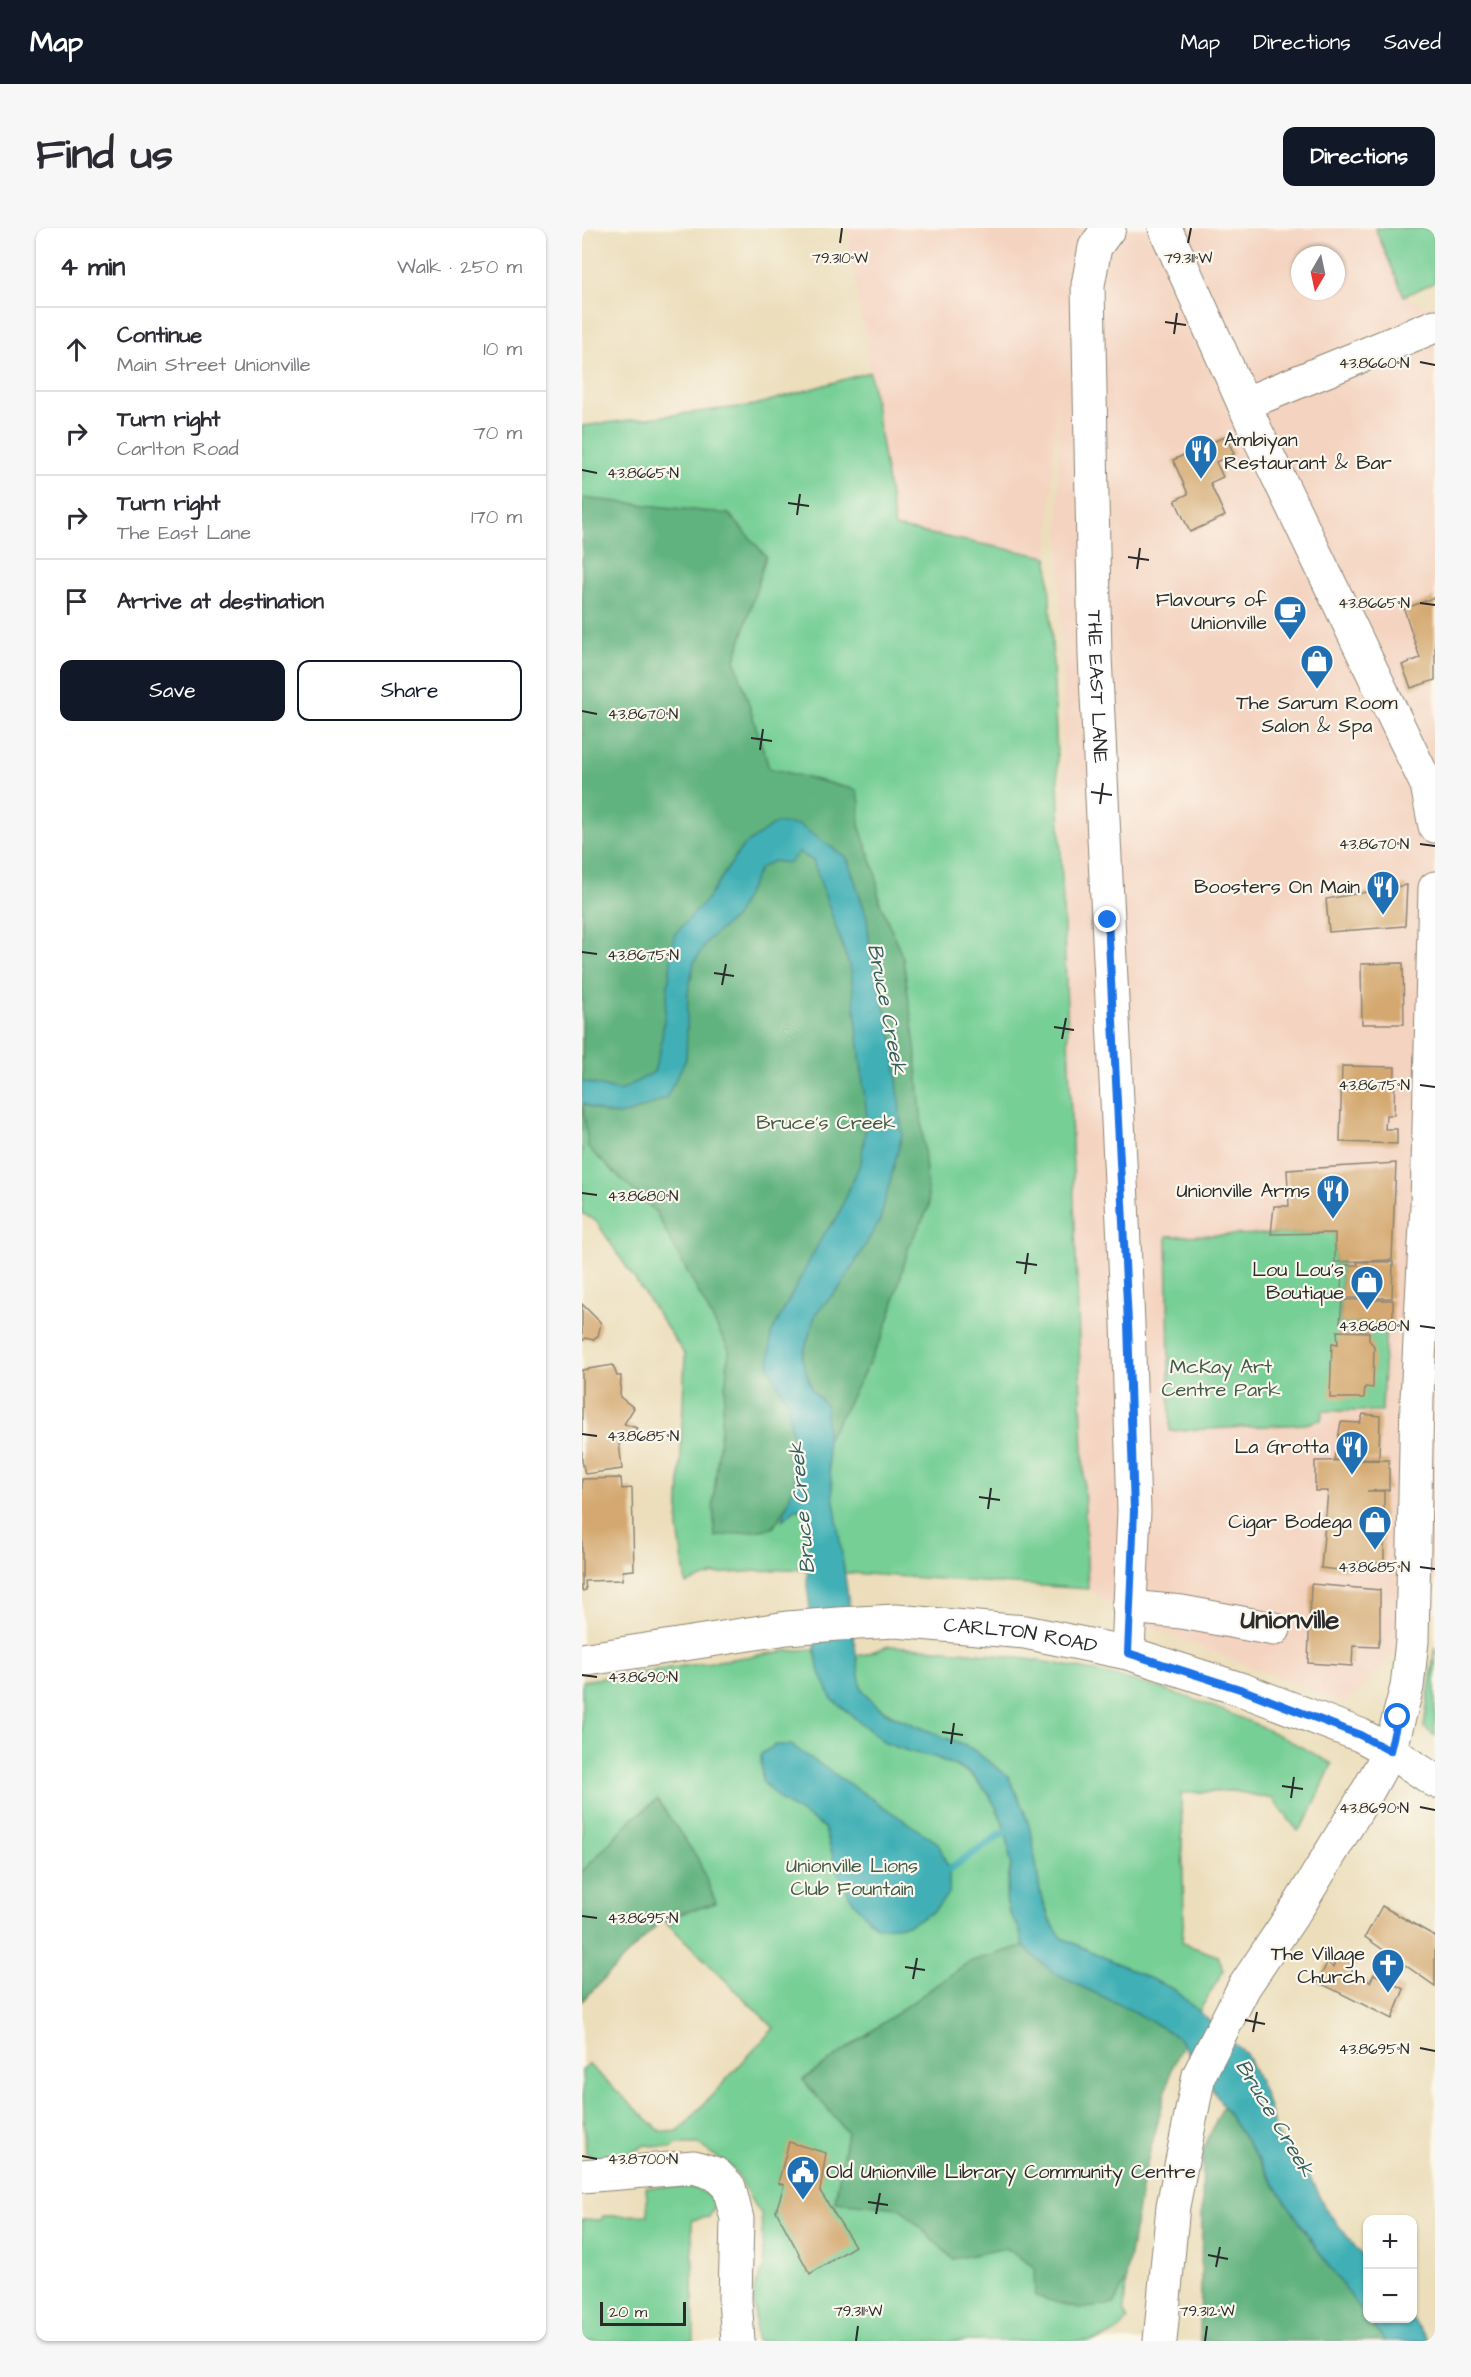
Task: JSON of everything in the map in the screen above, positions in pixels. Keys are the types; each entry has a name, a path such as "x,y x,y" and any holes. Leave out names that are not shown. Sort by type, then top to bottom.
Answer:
{"main road":[{"name":"THE EAST LANE","path":"1109,228 1095,247 1088,285 1088,309 1095,656 1128,1323 1134,1511 1128,1653"},
{"path":"1165,228 1244,404 1427,785 1435,826"},
{"path":"1244,404 1435,326"},
{"path":"1160,2341 1173,2206 1199,2075 1244,1987 1285,1927 1390,1751 1407,1687 1412,1641 1417,1398 1427,1205 1435,888"},
{"path":"1129,1607 1182,1612 1274,1629"},
{"name":"CARLTON ROAD","path":"582,1659 787,1628 896,1621 1025,1632 1128,1653 1243,1690 1360,1735 1390,1751 1435,1781"},
{"path":"582,2176 694,2167 716,2174 729,2187 737,2219 735,2299 738,2341"}],"shaded area":[{"path":"847,228 1375,228 1404,296 1435,311 1435,1610 1346,1704 1129,1619 1088,1589 1068,1072 1057,394 1048,557 895,527"}],"green space":[{"path":"1375,228 1435,228 1435,282 1404,296"},
{"name":"Bruce’s Creek","path":"870,372 895,527 1048,557 1065,944 1088,1589 790,1569 714,1574 686,1584 678,1528 685,1355 596,1221 582,1213 582,426 755,405"},
{"path":"582,498 729,514 766,556 735,660 769,768 856,790 860,802 859,825 876,874 879,900 903,958 915,1045 929,1207 909,1246 882,1338 844,1411 773,1528 715,1537 713,1503 729,1350 655,1211 588,1148 582,1096"},
{"name":"McKay Art Centre Park","path":"1335,1233 1335,1262 1342,1261 1340,1323 1386,1322 1382,1411 1323,1411 1321,1420 1305,1424 1170,1431 1167,1236"},
{"path":"889,1646 1006,1656 1118,1677 1172,1692 1226,1712 1279,1735 1332,1764 1309,1816 1298,1831 1273,1799 1234,1791 1181,1793 1184,1915 1182,1943 1218,1956 1224,1970 1198,2013 1174,1990 1062,1938 1050,1920 1031,1870 972,1749 927,1732 894,1716 880,1708 861,1687 853,1655 863,1655"},
{"path":"1435,1647 1435,1736 1424,1727"},
{"name":"Unionville Lions Club Fountain","path":"814,1649 822,1675 911,1752 935,1757 969,1773 988,1793 1006,1831 1011,1864 1006,1892 1009,1912 1019,1928 1023,1946 969,1962 803,2080 847,2132 835,2201 900,2208 953,2259 1005,2248 1034,2267 1114,2304 1126,2279 1124,2312 1128,2320 1111,2335 1088,2341 756,2341 754,2289 764,2268 761,2213 733,2169 699,2144 677,2144 672,2148 645,2145 626,2156 597,2158 586,2154 582,2071 588,2064 660,2131 678,2132 774,2028 663,1919 715,1903 657,1800 633,1818 582,1872 582,1681 786,1651"},
{"path":"657,1799 698,1859 716,1903 663,1919 582,2001 582,1872 633,1818"},
{"path":"1023,1946 1055,1974 1175,1990 1198,2013 1172,2068 1143,2178 1126,2279 1114,2304 1079,2309 1035,2296 1034,2267 1006,2248 953,2259 900,2208 835,2202 847,2132 803,2080 969,1962"},
{"path":"1223,2106 1325,2261 1363,2312 1363,2323 1372,2323 1385,2341 1200,2341 1203,2150"},
{"path":"646,2187 692,2188 717,2202 709,2217 692,2220 694,2341 582,2341 582,2219 601,2220 603,2216 648,2215"}],"water":[{"name":"Bruce Creek","path":"776,823 799,825 847,858 867,917 871,956 894,1044 902,1135 880,1220 842,1285 816,1313 802,1358 812,1390 826,1405 827,1451 861,1687 869,1699 886,1713 972,1749 1008,1776 1024,1810 1032,1836 1040,1891 1049,1920 1062,1938 1175,1990 1246,2054 1264,2092 1277,2135 1307,2172 1325,2208 1363,2257 1363,2313 1325,2261 1178,2037 1135,2012 1055,1974 1023,1946 1019,1928 1009,1912 1006,1900 1011,1864 1006,1831 988,1793 969,1772 935,1757 885,1743 832,1699 818,1668 807,1586 810,1533 807,1514 797,1508 782,1520 795,1481 795,1458 788,1403 769,1367 771,1334 823,1235 837,1218 861,1161 867,1119 851,971 813,861 799,852 789,863 773,861 760,868 735,917 708,940 694,962 688,993 686,1059 666,1098 633,1112 616,1115 582,1103 582,1081 620,1091 654,1072 661,1046 674,935 708,898 742,847"},
{"path":"775,1745 791,1745 938,1843 949,1869 949,1893 933,1912 908,1925 877,1927 865,1915 855,1904 842,1882 824,1827 781,1801 762,1781 761,1754"},
{"path":"1371,2323 1415,2323 1430,2341 1385,2341"}],"building":[{"path":"1226,436 1234,454 1216,462 1223,477 1210,483 1225,516 1190,532 1175,500 1188,494 1173,460"},
{"path":"1435,597 1435,680 1411,688 1402,665 1420,658 1404,609"},
{"path":"1407,885 1405,926 1329,932 1326,899"},
{"path":"1403,963 1404,1024 1362,1024 1361,964"},
{"path":"1342,1066 1395,1067 1394,1115 1386,1115 1385,1129 1397,1129 1397,1144 1340,1142"},
{"name":"Unionville Arms","path":"1396,1163 1392,1260 1335,1262 1335,1233 1271,1234 1274,1206 1289,1206 1287,1170"},
{"path":"1357,1262 1393,1262 1392,1298 1341,1298 1342,1265 1358,1265"},
{"name":"Lou Lou's Boutique","path":"1342,1300 1393,1300 1393,1322 1340,1323"},
{"path":"582,1304 601,1323 598,1336 593,1340 586,1338 582,1341"},
{"path":"1337,1331 1369,1332 1369,1340 1374,1346 1373,1388 1365,1387 1364,1398 1330,1398 1332,1343 1338,1344"},
{"path":"613,1365 617,1376 621,1376 620,1397 634,1408 624,1424 637,1428 627,1441 619,1442 622,1469 585,1474 582,1461 582,1370"},
{"path":"1363,1414 1380,1416 1379,1459 1334,1460 1341,1422 1360,1423"},
{"path":"1389,1460 1389,1490 1367,1491 1384,1491 1384,1563 1352,1562 1348,1571 1321,1568 1328,1491 1315,1491 1315,1461"},
{"path":"621,1478 622,1489 632,1488 634,1570 623,1571 622,1580 585,1581 586,1590 582,1591 582,1479"},
{"path":"1311,1584 1380,1590 1378,1647 1353,1646 1352,1666 1308,1663"},
{"path":"1382,1906 1435,1936 1435,1986 1365,1937"},
{"path":"1339,1955 1355,1962 1351,1973 1370,1982 1374,1974 1404,1989 1392,2019 1318,1982 1327,1963 1333,1967"},
{"name":"Old Unionville Library Community Centre","path":"789,2142 826,2153 820,2191 855,2246 810,2274 776,2211 784,2185 778,2183"}],"waterway":[{"path":"949,1869 1006,1831"}],"place":[{"name":"Ambiyan Restaurant & Bar","path":"1201,480"},
{"name":"Flavours of Unionville","path":"1290,641"},
{"name":"The Sarum Room Salon & Spa","path":"1317,690"},
{"name":"Boosters On Main","path":"1383,916"},
{"name":"Unionville Arms","path":"1333,1220"},
{"name":"Lou Lou's Boutique","path":"1367,1311"},
{"name":"La Grotta","path":"1352,1476"},
{"name":"Cigar Bodega","path":"1375,1551"},
{"name":"The Village Church","path":"1388,1994"},
{"name":"Old Unionville Library Community Centre","path":"803,2201"}],"district":[{"name":"Unionville","path":"1290,1620"}],"route":[{"path":"1108,920 1128,1323 1134,1511 1128,1653 1243,1690 1360,1735 1390,1751 1398,1717"}]}
